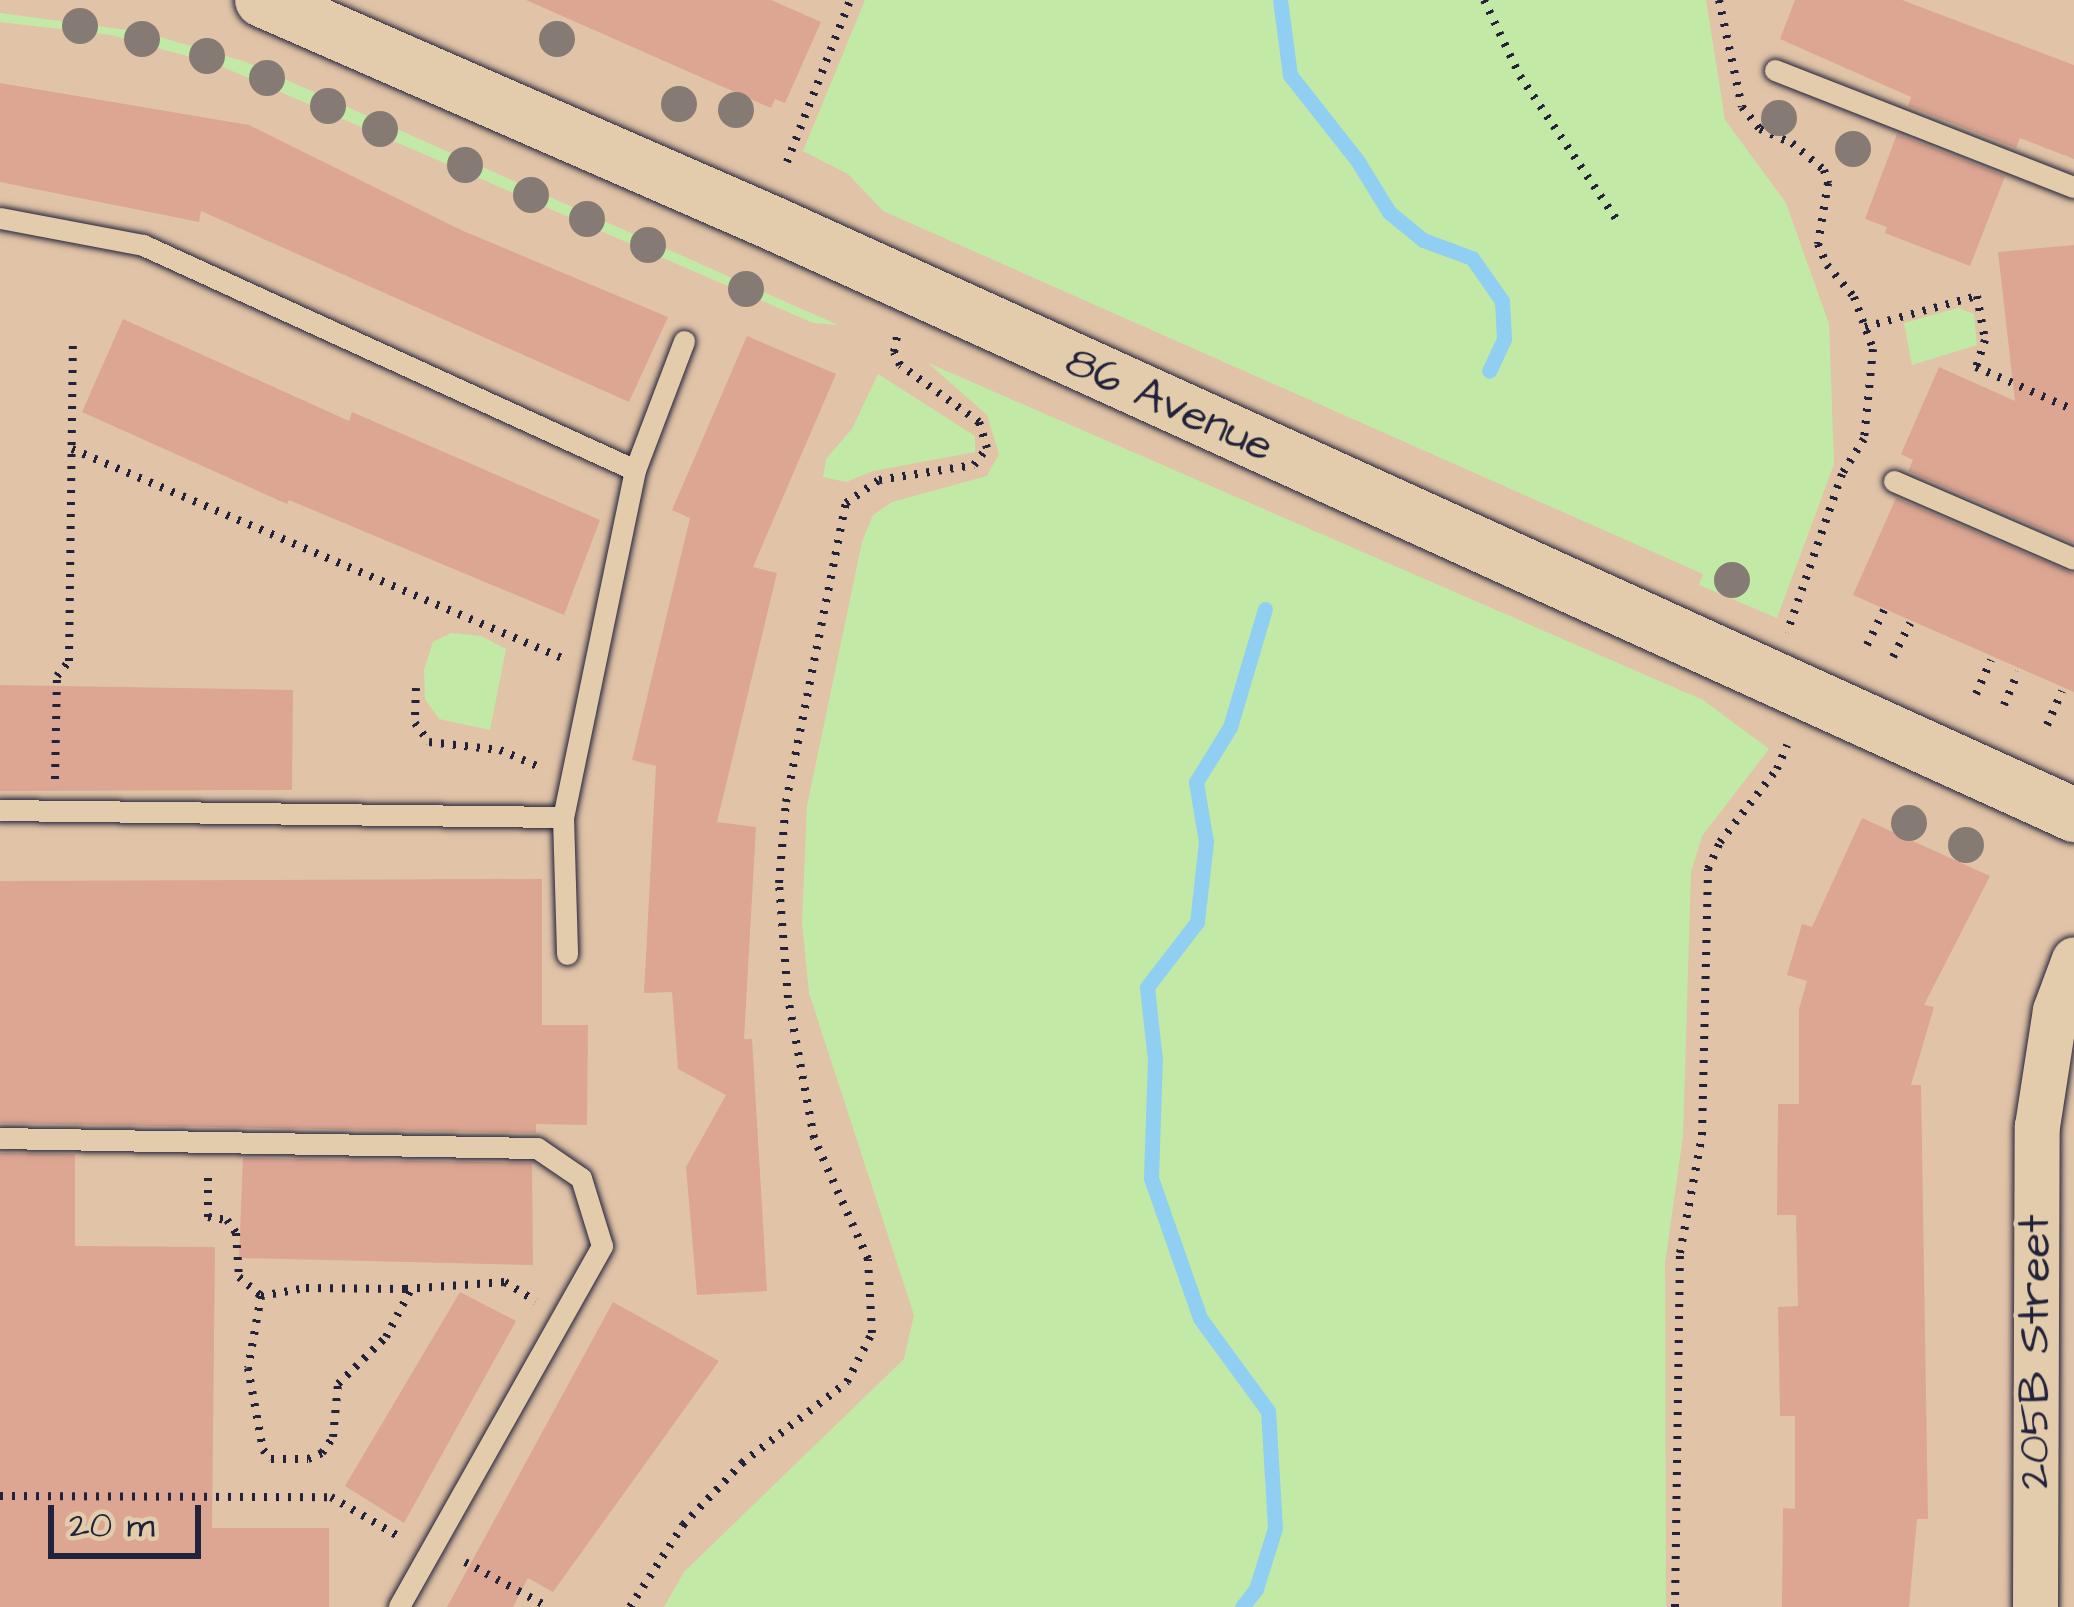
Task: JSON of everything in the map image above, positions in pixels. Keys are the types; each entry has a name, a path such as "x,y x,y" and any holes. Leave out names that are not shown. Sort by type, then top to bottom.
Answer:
{"street":[{"name":"86 Avenue","path":"262,0 896,280 2074,815"},
{"name":"205B Street","path":"2035,1607 2037,1126 2054,1010 2074,959"}],"lane":[{"path":"1774,70 2074,187"},
{"path":"0,218 142,245 635,470"},
{"path":"567,954 563,817 635,470 684,341"},
{"path":"1894,481 2074,559"},
{"path":"0,810 563,817"},
{"path":"0,1138 537,1148 581,1178 602,1246 399,1607"}],"path":[{"path":"787,162 850,0"},
{"path":"1484,0 1520,76 1616,219"},
{"path":"1719,0 1742,107 1760,129 1792,143 1825,170 1828,183 1818,244 1827,265 1854,297 1873,349 1864,439 1842,474 1785,639"},
{"path":"630,1607 683,1525 742,1463 847,1382 872,1333 868,1259 814,1138 788,998 779,883 786,802 846,503 879,480 974,465 987,448 979,422 900,365 894,352 899,330 881,317 896,280"},
{"path":"1865,327 1977,296 1985,340 1971,378"},
{"path":"55,810 57,676 69,661 73,340"},
{"path":"1976,367 2074,410"},
{"path":"2013,398 2019,386"},
{"path":"2042,410 2048,399"},
{"path":"72,449 594,672"},
{"path":"1867,645 1884,610"},
{"path":"1893,657 1910,622"},
{"path":"1976,694 1991,660"},
{"path":"2003,705 2018,672"},
{"path":"416,688 415,723 429,742 500,750 537,766"},
{"path":"2047,725 2062,691"},
{"path":"1675,1607 1680,1253 1702,1135 1708,868 1720,842 1777,769 1787,745"},
{"path":"208,1142 208,1217 227,1220 236,1233 239,1277 261,1296"},
{"path":"261,1296 306,1288 505,1282 563,1316"},
{"path":"261,1296 248,1368 263,1450 271,1460 308,1460 322,1453 333,1437 338,1384 386,1337 411,1288"},
{"path":"0,1496 331,1497 428,1556 451,1554 548,1607"}],"green space":[{"path":"865,0 1706,0 1725,120 1786,203 1829,324 1834,464 1777,618 1699,585 1703,574 883,211 848,174 803,151"},
{"path":"0,13 142,32 246,62 838,325 813,323 216,64 111,35 0,22"},
{"path":"1958,308 1974,314 1977,345 1912,365 1904,323"},
{"path":"928,363 1703,700 1769,749 1702,836 1691,872 1683,1136 1665,1263 1666,1607 664,1607 684,1572 904,1359 914,1315 809,993 802,922 807,806 862,542 873,515 892,502 987,476 999,454 987,415"},
{"path":"878,374 975,436 975,452 873,471 846,482 823,477 826,459 852,429"},
{"path":"451,633 481,636 506,649 490,730 439,719 425,699 424,670 433,642"}],"building":[{"path":"526,0 771,0 821,22 785,103 775,99 771,108"},
{"path":"1795,0 1902,0 2074,65 2074,159 2020,138 2016,148 1908,106 1911,97 1780,39"},
{"path":"0,83 249,125 461,230 668,317 629,402 201,211 199,222 0,182"},
{"path":"1897,134 2005,176 1970,266 1885,233 1887,227 1865,219"},
{"path":"2074,245 2074,543 1908,471 1913,460 1901,454 1939,367 2015,401 1998,252"},
{"path":"123,319 349,421 352,412 600,520 564,615 289,500 287,504 82,412"},
{"path":"747,336 836,374 753,567 777,573 717,822 756,827 744,1039 752,1039 767,1291 697,1295 686,1167 726,1095 678,1069 672,992 644,993 656,766 632,760 690,518 672,510"},
{"path":"1896,498 2074,574 2074,692 1853,595"},
{"path":"0,685 293,690 292,790 0,791"},
{"path":"1862,818 1990,876 1924,1005 1934,1007 1911,1085 1921,1085 1928,1519 1917,1519 1909,1607 1782,1607 1783,1508 1795,1509 1795,1416 1780,1416 1778,1307 1798,1306 1796,1215 1777,1215 1778,1104 1799,1104 1799,1009 1807,981 1787,975 1802,924 1812,927"},
{"path":"542,879 542,1025 588,1025 587,1125 536,1124 536,1133 0,1123 0,881"},
{"path":"0,1153 75,1154 75,1246 215,1247 212,1528 329,1528 329,1607 0,1607"},
{"path":"243,1158 532,1163 533,1265 239,1258"},
{"path":"460,1292 516,1321 404,1523 345,1486"},
{"path":"613,1302 719,1361 553,1592 528,1578 513,1607 447,1607"}],"waterway":[{"path":"1280,0 1290,75 1357,160 1389,212 1423,240 1472,258 1502,301 1504,339 1489,371"},
{"path":"1242,1607 1256,1589 1275,1528 1268,1411 1200,1318 1151,1178 1155,1060 1147,987 1197,922 1206,842 1196,782 1230,727 1265,609"}]}
